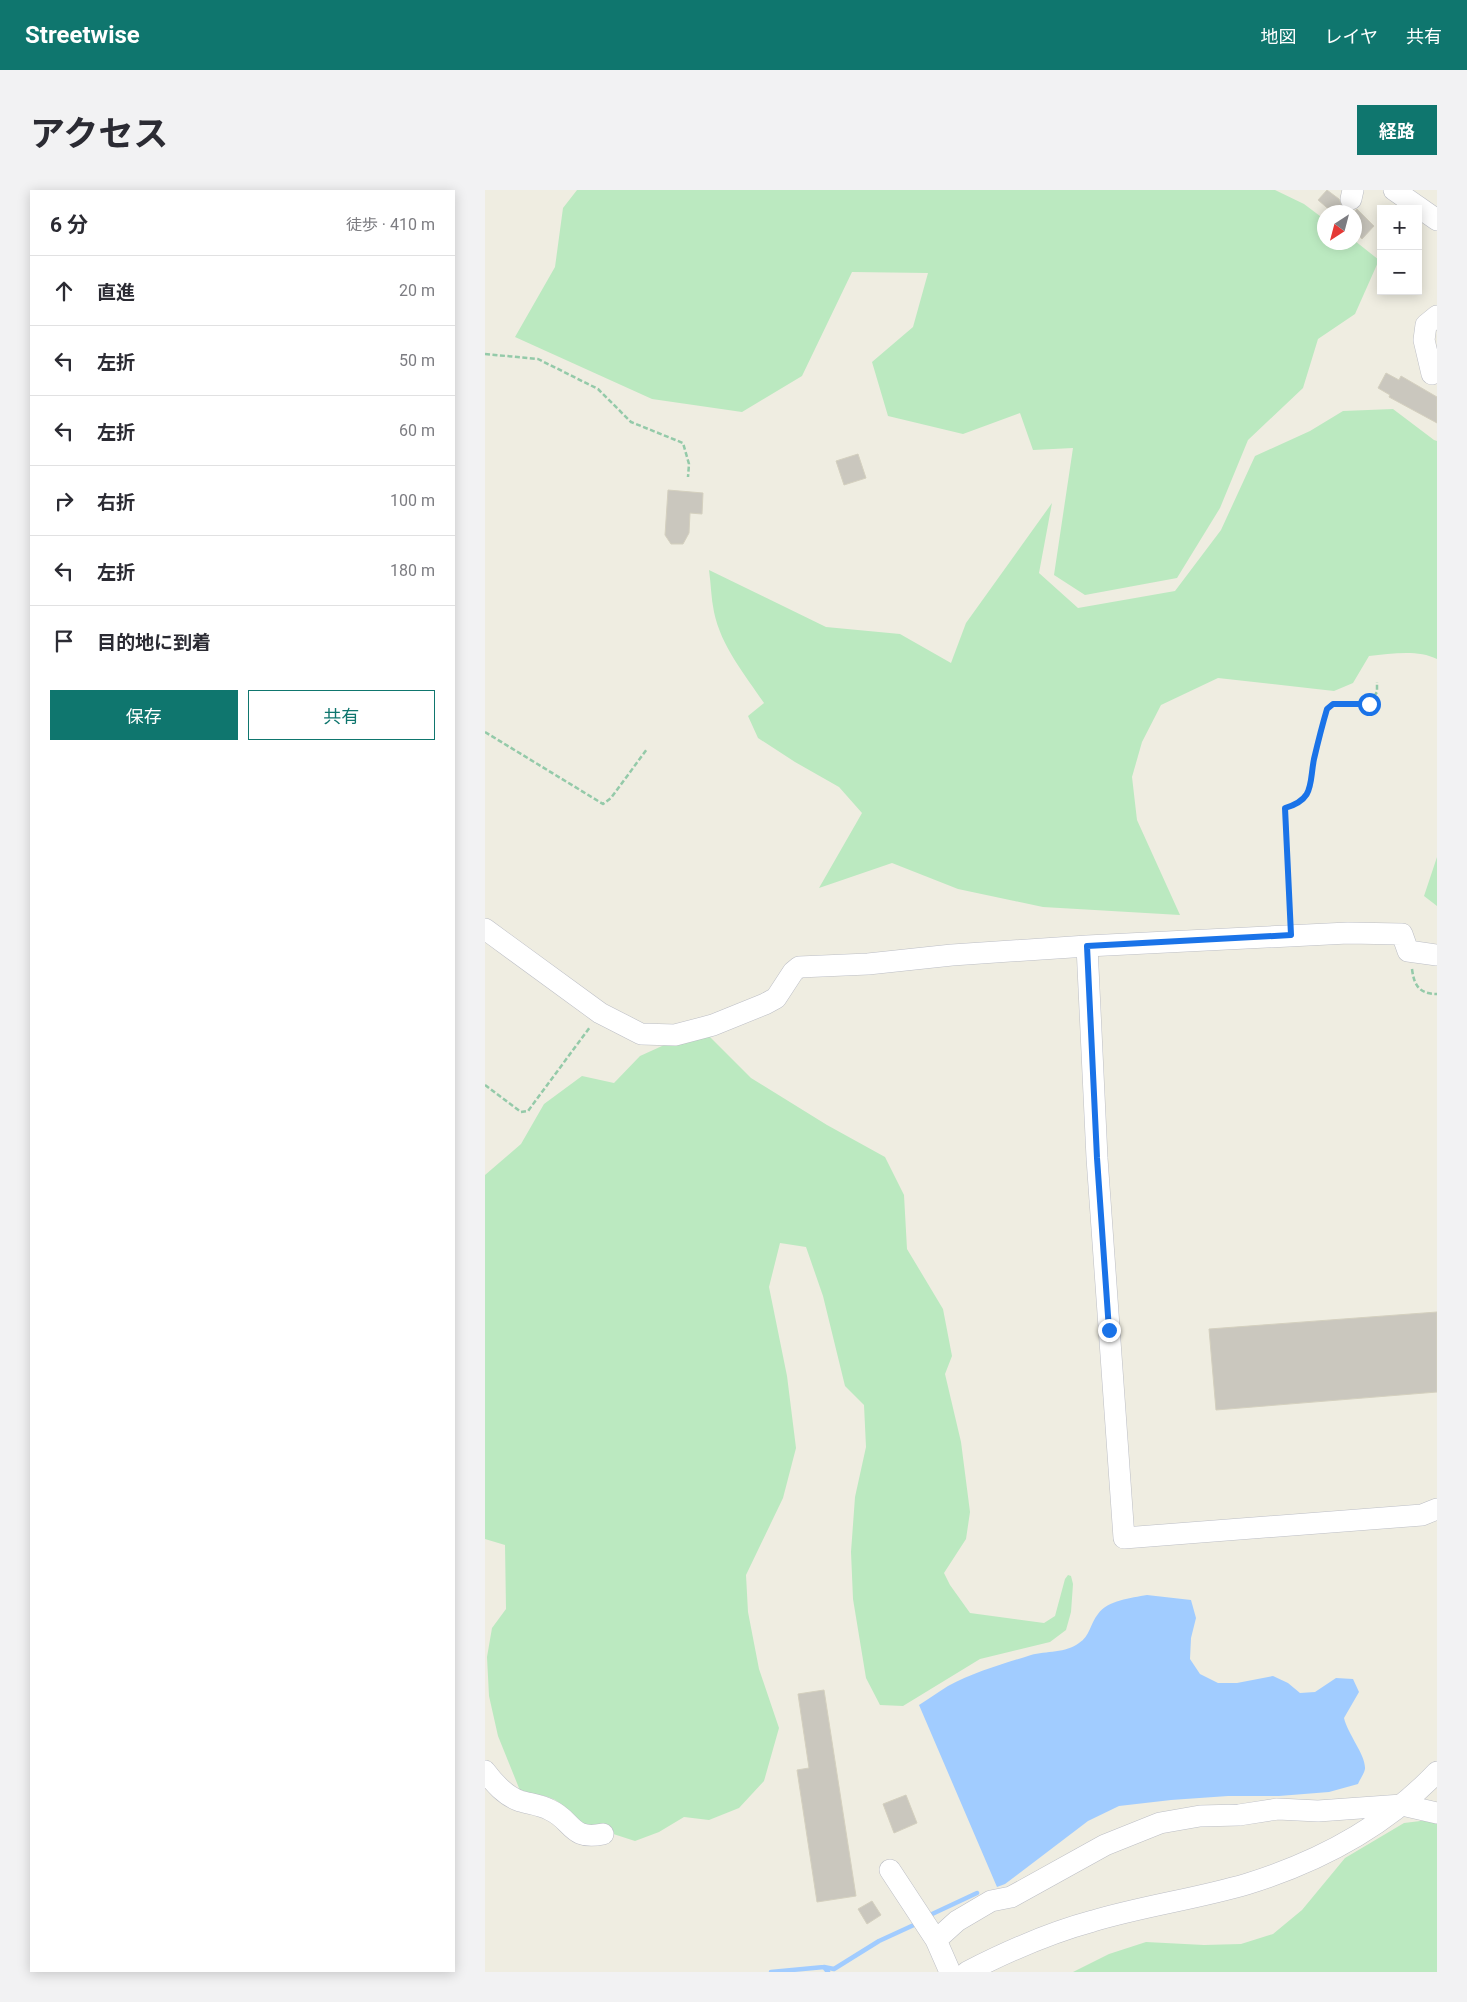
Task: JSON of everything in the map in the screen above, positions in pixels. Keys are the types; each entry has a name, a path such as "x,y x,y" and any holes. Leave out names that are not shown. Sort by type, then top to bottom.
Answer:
{"street":[{"path":"1394,190 1437,220"},
{"path":"1432,374 1424,340 1426,325 1437,316"},
{"path":"485,929 600,1013 641,1034 675,1035 713,1024 776,998 793,972 799,967 868,964 952,955 1087,946 1347,933 1402,934 1408,951 1437,955"},
{"path":"1087,946 1097,1158 1124,1538 1421,1514 1437,1509"},
{"path":"485,1771 507,1794 518,1800 549,1809 558,1814 570,1827 589,1837 603,1834"},
{"path":"967,1972 1025,1943 1093,1920 1246,1884 1284,1871 1351,1840 1402,1805 1437,1772"},
{"path":"936,1940 957,1922 991,1901 1011,1897 1105,1846 1160,1823 1200,1816 1239,1815 1278,1809 1318,1811 1402,1805 1437,1813"},
{"path":"890,1870 936,1940 950,1972"}],"path":[{"path":"485,354 538,359 598,389 631,422 683,443 689,464 687,478"},
{"path":"1291,935 1285,808 1297,804 1304,798 1312,783 1314,761 1327,709 1333,704 1369,704 1377,692 1377,682"},
{"path":"485,732 603,804 611,798 647,749"},
{"path":"1408,951 1414,982 1423,991 1437,994"},
{"path":"485,1085 521,1112 528,1111 600,1013"}],"green space":[{"path":"577,190 1275,190 1304,204 1317,214 1317,250 1362,250 1362,247 1377,258 1377,264 1355,314 1318,339 1303,388 1248,440 1220,508 1177,578 1085,595 1054,575 1073,448 1033,450 1020,413 963,434 888,416 872,362 913,327 928,273 852,272 802,376 742,412 652,399 515,337 555,267 563,208"},
{"path":"1393,409 1437,441 1437,659 1412,653 1369,656 1353,683 1334,691 1218,678 1161,705 1142,742 1132,777 1137,820 1180,915 1043,907 958,889 892,863 819,888 862,813 839,787 758,738 748,716 764,703 735,660 717,625 712,602 709,570 826,627 900,634 951,663 966,623 1052,503 1039,573 1078,608 1175,591 1221,530 1255,456 1310,431 1343,411"},
{"path":"1437,857 1437,906 1424,896"},
{"path":"709,1036 751,1078 827,1125 885,1157 904,1195 907,1249 943,1309 952,1356 945,1374 961,1442 970,1512 966,1539 944,1573 950,1585 970,1613 1044,1623 1055,1616 1065,1579 1068,1575 1071,1576 1073,1584 1071,1612 1066,1630 1050,1642 980,1659 903,1706 880,1705 866,1678 853,1599 851,1552 855,1497 866,1447 864,1405 845,1386 823,1296 806,1247 780,1243 769,1287 787,1376 796,1448 783,1498 746,1575 748,1612 759,1669 779,1728 764,1781 739,1808 709,1820 684,1817 659,1832 635,1841 573,1821 563,1806 552,1798 521,1793 498,1736 489,1696 487,1657 492,1628 506,1609 505,1545 485,1539 485,1175 521,1144 544,1104 582,1076 614,1083 640,1056 673,1041"},
{"path":"1437,1819 1437,1972 1073,1972 1109,1954 1146,1942 1204,1945 1241,1944 1273,1934 1302,1910 1345,1858 1404,1823"}],"water":[{"path":"1147,1595 1191,1600 1196,1618 1191,1638 1190,1659 1200,1674 1218,1683 1237,1683 1273,1676 1288,1683 1300,1693 1315,1692 1336,1678 1353,1679 1359,1692 1344,1718 1365,1763 1363,1775 1358,1784 1329,1792 1279,1796 1228,1796 1119,1806 1088,1821 1005,1884 997,1887 919,1705 948,1686 978,1672 1031,1655 1068,1649 1083,1640 1102,1609 1120,1600"}],"building":[{"path":"1327,190 1339,199 1342,205 1324,205 1318,200"},
{"path":"1362,214 1374,226 1362,239"},
{"path":"1386,373 1399,380 1401,376 1437,397 1437,423 1389,397 1390,395 1378,388"},
{"path":"858,454 866,478 844,485 836,461"},
{"path":"668,490 703,493 702,514 690,513 689,533 683,544 671,544 665,535"},
{"path":"1437,1312 1437,1392 1216,1410 1209,1329"},
{"path":"824,1690 856,1896 817,1902 797,1770 809,1768 798,1694"},
{"path":"906,1795 917,1823 894,1833 883,1804"},
{"path":"872,1901 881,1915 867,1924 858,1909"}],"waterway":[{"path":"930,1915 977,1893"},
{"path":"824,1967 834,1969 879,1941 916,1924"},
{"path":"771,1972 824,1967 828,1972"}],"route":[{"path":"1109,1330 1097,1158 1087,946 1291,935 1285,808 1297,804 1304,798 1312,783 1314,761 1327,709 1333,704 1369,704"}]}
